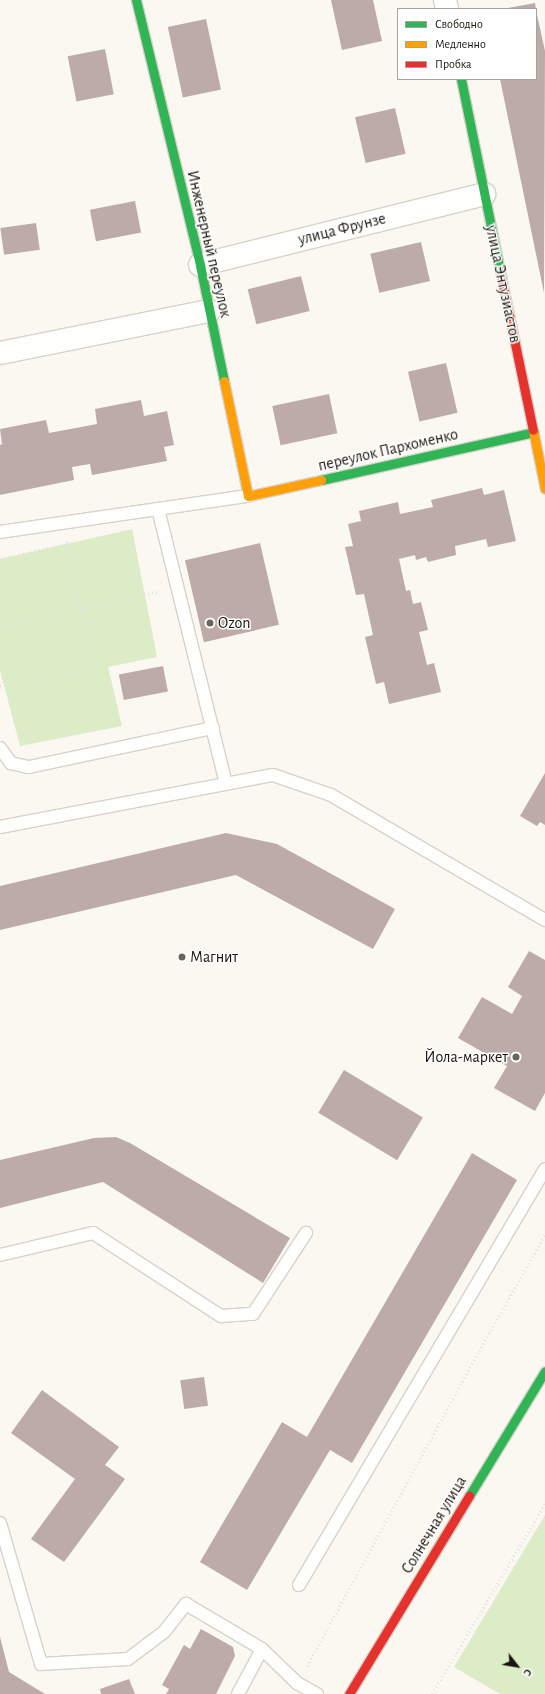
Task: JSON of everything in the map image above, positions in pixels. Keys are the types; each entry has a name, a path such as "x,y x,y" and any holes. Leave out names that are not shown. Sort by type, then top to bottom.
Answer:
{"street":[{"name":"Инженерный переулок","path":"136,0 200,265 248,496"},
{"name":"улица Энтузиастов","path":"461,80 545,489"},
{"name":"улица Фрунзе","path":"200,265 484,194"},
{"path":"0,353 209,311"},
{"name":"переулок Пархоменко","path":"248,496 534,432"},
{"name":"Солнечная улица","path":"349,1694 545,1371"}],"lane":[{"path":"0,532 248,496"},
{"path":"158,509 226,783"},
{"path":"0,748 11,763 29,767 212,728"},
{"path":"0,827 273,775 330,795 545,920"},
{"path":"299,1584 545,1169"},
{"path":"0,1255 93,1233 221,1316 253,1314 306,1233"},
{"path":"0,1523 41,1664 128,1658 164,1632 186,1604 262,1649 297,1683 317,1694"},
{"path":"238,1694 262,1649"}],"path":[{"path":"0,686 93,668 64,523"},
{"path":"0,627 145,594 138,588 127,530 120,531"},
{"path":"0,559 82,540"},
{"path":"0,662 4,685"},
{"path":"297,1683 319,1646 478,1351 545,1235"},
{"path":"432,1694 545,1504"}],"green space":[{"path":"132,529 157,657 108,667 122,726 20,746 0,670 0,559"},
{"path":"545,1515 545,1694 500,1694 454,1667"}],"building":[{"path":"331,0 373,0 382,41 342,50"},
{"path":"535,3 536,8 508,8"},
{"path":"537,15 545,51 544,293 500,80 537,80"},
{"path":"206,19 221,89 183,98 168,27"},
{"path":"105,49 114,94 76,101 68,56"},
{"path":"395,108 406,154 366,163 355,117"},
{"path":"135,201 141,232 96,241 90,210"},
{"path":"36,223 40,250 4,255 0,228"},
{"path":"421,242 430,281 379,293 370,254"},
{"path":"301,276 310,311 256,324 248,289"},
{"path":"446,363 457,413 419,421 408,372"},
{"path":"329,394 337,433 281,445 272,406"},
{"path":"141,400 144,416 167,411 174,445 164,447 167,461 92,475 90,464 72,467 74,480 0,495 0,445 2,444 0,429 46,420 49,433 97,424 95,409"},
{"path":"482,488 484,495 504,490 516,541 488,547 486,539 455,546 456,555 428,562 426,557 416,560 415,555 399,559 406,591 410,590 413,604 421,602 428,630 419,632 427,665 434,663 441,692 389,704 384,682 376,684 365,637 373,635 364,594 356,595 345,547 353,546 348,524 361,521 359,511 398,502 400,514 433,507 431,500"},
{"path":"260,543 279,625 204,642 185,560"},
{"path":"163,666 168,692 124,700 119,675"},
{"path":"545,773 545,825 540,822 537,826 520,816"},
{"path":"226,833 277,844 395,909 373,949 236,875 0,930 0,886"},
{"path":"529,951 545,960 545,1093 535,1111 494,1088 507,1066 458,1038 482,997 512,1014 522,996 508,987"},
{"path":"344,1070 423,1117 397,1160 318,1113"},
{"path":"116,1137 130,1143 290,1238 263,1283 103,1182 0,1208 0,1160 94,1138"},
{"path":"472,1153 517,1180 352,1463 330,1450 247,1590 200,1562 282,1422 307,1437"},
{"path":"204,1377 208,1406 184,1409 180,1380"},
{"path":"42,1390 119,1447 105,1465 125,1479 64,1562 31,1539 75,1479 11,1433"},
{"path":"201,1629 233,1647 235,1656 216,1694 166,1694 169,1689 162,1685 184,1645 190,1649"},
{"path":"0,1637 9,1672 45,1694 0,1694"},
{"path":"129,1679 135,1694 101,1694 100,1689"}],"traffic: fast":[{"path":"136,0 200,265 224,381"},
{"path":"461,80 501,276"},
{"path":"321,480 534,432"},
{"path":"469,1496 545,1371"}],"traffic: slow":[{"path":"224,381 248,496 321,480"},
{"path":"533,430 545,489"}],"traffic: jam":[{"path":"501,276 533,430"},
{"path":"349,1694 469,1496"}],"place":[{"name":"Ozon","path":"210,623"},
{"name":"Магнит","path":"182,957"},
{"name":"Йола-маркет","path":"516,1057"}]}
